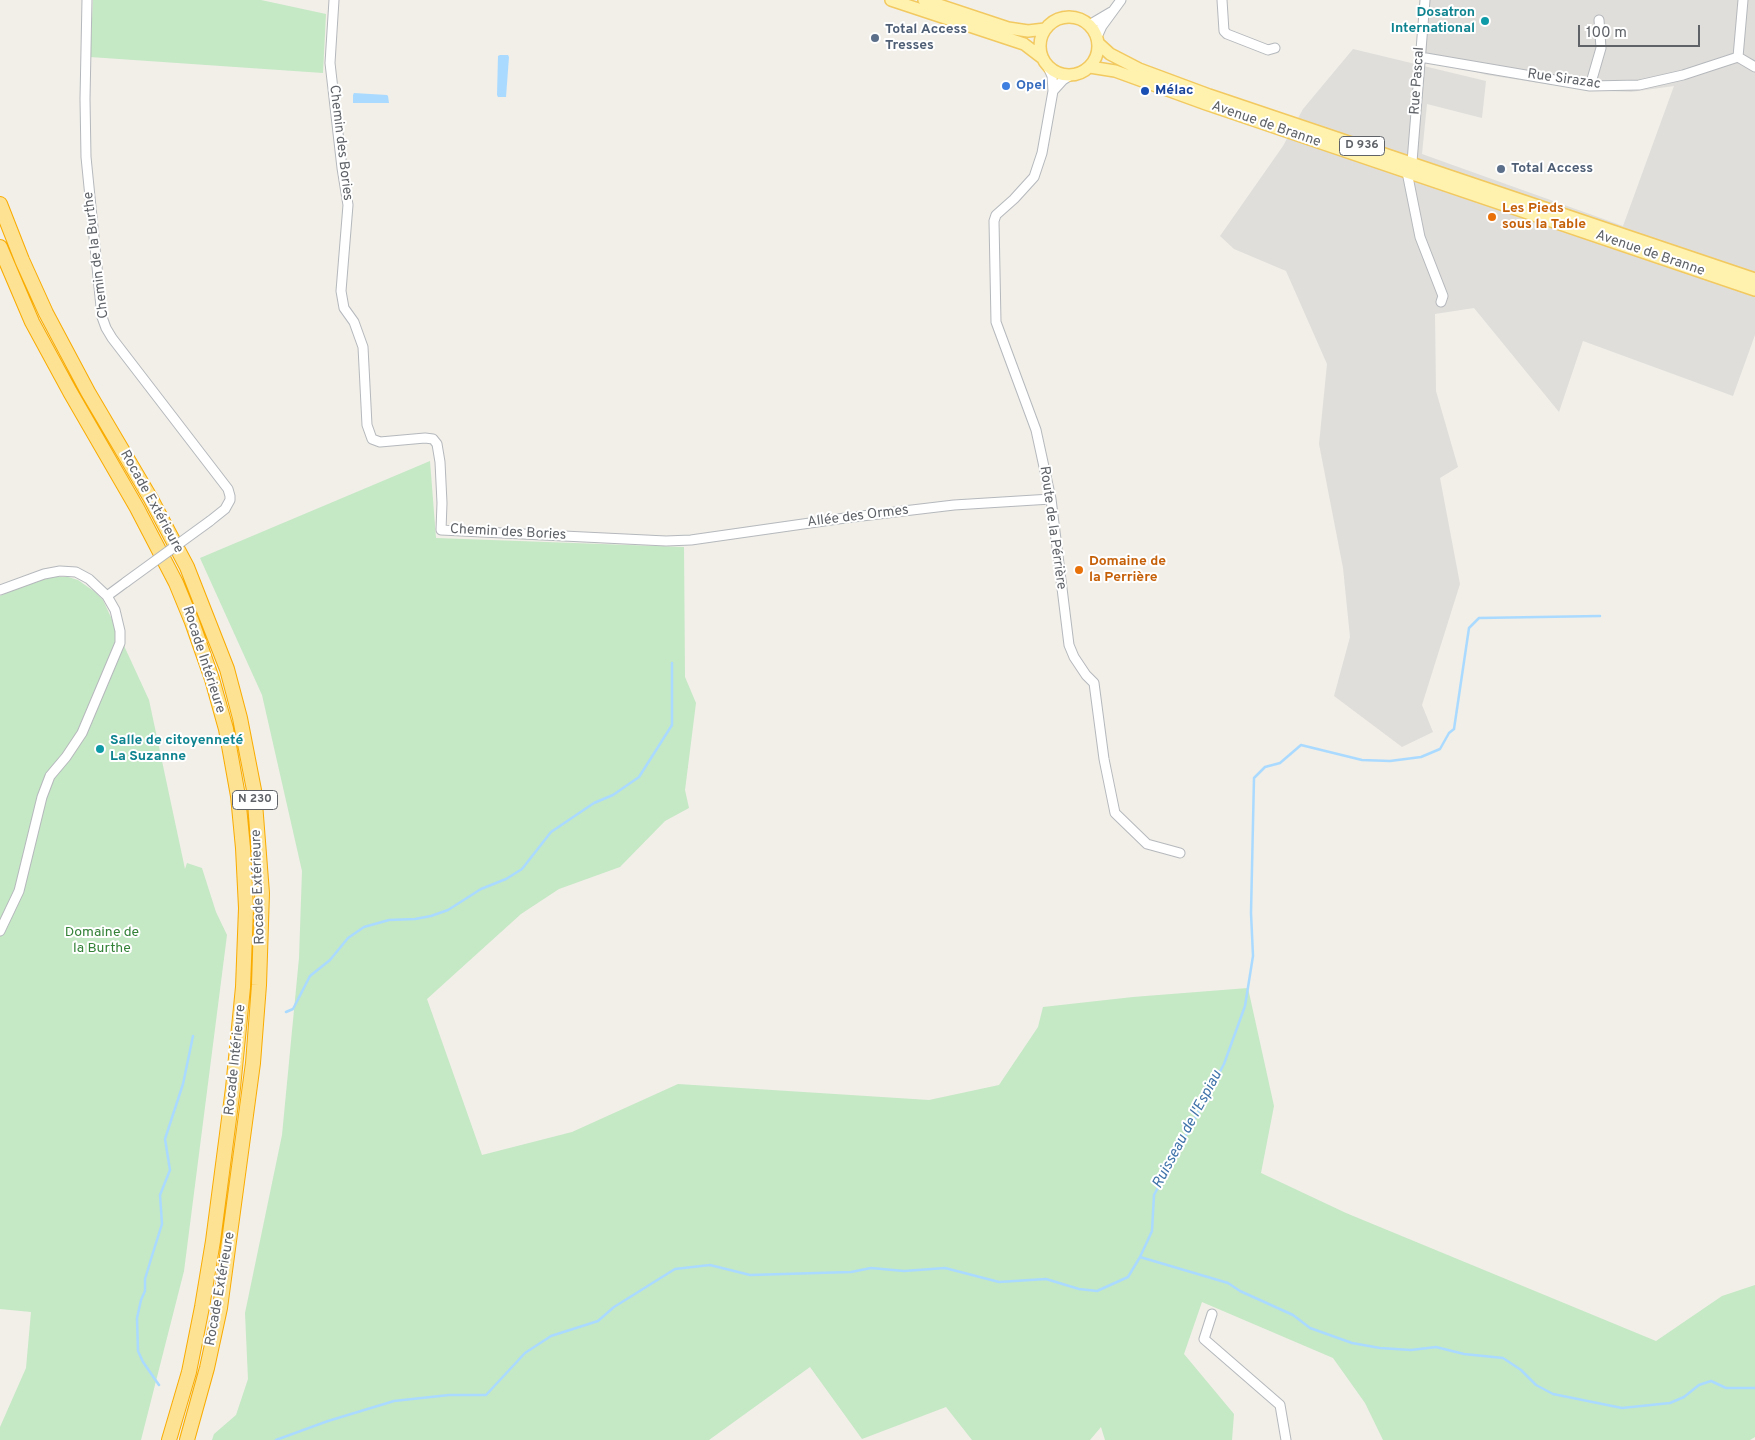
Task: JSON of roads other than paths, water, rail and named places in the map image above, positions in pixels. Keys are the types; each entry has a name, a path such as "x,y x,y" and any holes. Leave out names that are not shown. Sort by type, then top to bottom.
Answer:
{"highway":[{"name":"Rocade Extérieure","path":"1,205 22,260 51,321 88,392 151,499 187,567 227,669 240,718 254,790 262,893 259,985 253,1063 220,1308 207,1368 186,1440"},
{"name":"Rocade Intérieure","path":"0,247 32,322 146,524 176,583 212,679 226,729 238,796 246,908 243,987 233,1088 213,1241 202,1307 189,1372 169,1440"}],"main road":[{"path":"891,0 1024,44 1054,71 1062,75 1078,74 1095,60 1098,51 1097,40 1089,25 1081,19 1071,17 1061,18 1052,22 1040,38 1039,47 1044,61"},
{"path":"924,0 1008,28 1045,29"},
{"name":"Avenue de Branne","path":"1097,40 1110,54 1139,69 1755,290"},
{"name":"Avenue de Branne","path":"1090,66 1115,70 1206,104 1410,167 1755,279"}],"street":[{"name":"Chemin de la Burthe","path":"87,0 86,157 102,317 112,338 228,489 230,496 225,509 210,522 107,596"},
{"name":"Chemin des Bories","path":"334,0 330,63 348,205 341,292 344,308 354,322 363,347 367,425 372,439 380,442 434,439 437,444 440,462 441,530 666,541"},
{"path":"1097,40 1102,26 1121,0"},
{"path":"1222,0 1224,31 1227,34 1268,50 1275,48"},
{"name":"Rue Pascal","path":"1425,0 1410,167 1420,237 1443,296 1440,302"},
{"path":"1743,0 1738,57 1755,67"},
{"path":"1089,25 1113,10"},
{"path":"1590,86 1602,48 1599,20"},
{"name":"Rue Sirazac","path":"1420,56 1590,86 1639,85 1683,75 1738,57"},
{"path":"1044,61 1052,76 1053,90"},
{"path":"1053,90 1063,80 1072,75"},
{"name":"Route de la Pérrière","path":"1053,90 1042,152 1034,177 1014,200 996,215 994,221 996,322 1036,430 1051,499 1069,645 1074,657 1094,683 1104,759 1115,813 1147,844 1180,853"},
{"name":"Allée des Ormes","path":"666,541 691,540 845,518 954,506 1051,499"},
{"path":"0,590 44,574 60,571 76,572 89,579 107,596 116,610 119,620 120,643 82,733 50,776 42,797 19,891 0,931"},
{"path":"1212,1314 1204,1339 1280,1405 1286,1440"}],"water":[{"path":"508,55 509,57 506,97 498,97 497,95 498,56"},
{"path":"354,93 387,95 389,103 353,103"}],"waterway":[{"name":"Ruisseau de l'Espiau","path":"276,1440 328,1421 394,1401 449,1395 486,1395 525,1353 551,1336 598,1321 614,1307 675,1269 710,1265 750,1275 851,1272 871,1268 904,1271 945,1268 999,1282 1046,1279 1079,1289 1097,1291 1128,1277 1152,1231 1154,1195 1224,1064 1245,1006 1253,956 1251,913 1254,778 1265,767 1280,763 1301,745 1362,760 1390,761 1421,757 1440,749 1449,733 1454,729 1469,628 1479,618 1600,616"},
{"path":"286,1012 293,1009 310,976 330,960 348,938 364,927 389,920 431,916 448,910 481,889 506,879 522,869 551,832 594,803 613,795 639,777 672,725 672,663"},
{"path":"159,1385 143,1362 138,1351 137,1318 145,1291 145,1279 162,1224 160,1195 170,1170 165,1139 183,1084 193,1036"},
{"path":"1140,1257 1228,1283 1240,1291 1293,1315 1310,1328 1352,1343 1380,1348 1411,1350 1436,1347 1464,1354 1503,1358 1521,1370 1536,1385 1553,1394 1622,1408 1670,1403 1684,1397 1699,1385 1711,1381 1726,1388 1755,1388"}],"place":[{"name":"Dosatron International","path":"1485,21"},
{"name":"Total Access Tresses","path":"875,38"},
{"name":"Opel","path":"1006,86"},
{"name":"Mélac","path":"1145,91"},
{"name":"Total Access","path":"1501,169"},
{"name":"Les Pieds sous la Table","path":"1492,217"},
{"name":"Domaine de la Perrière","path":"1079,570"},
{"name":"Salle de citoyenneté La Suzanne","path":"100,749"}],"park label":[{"name":"Domaine de la Burthe","path":"102,942"}]}
